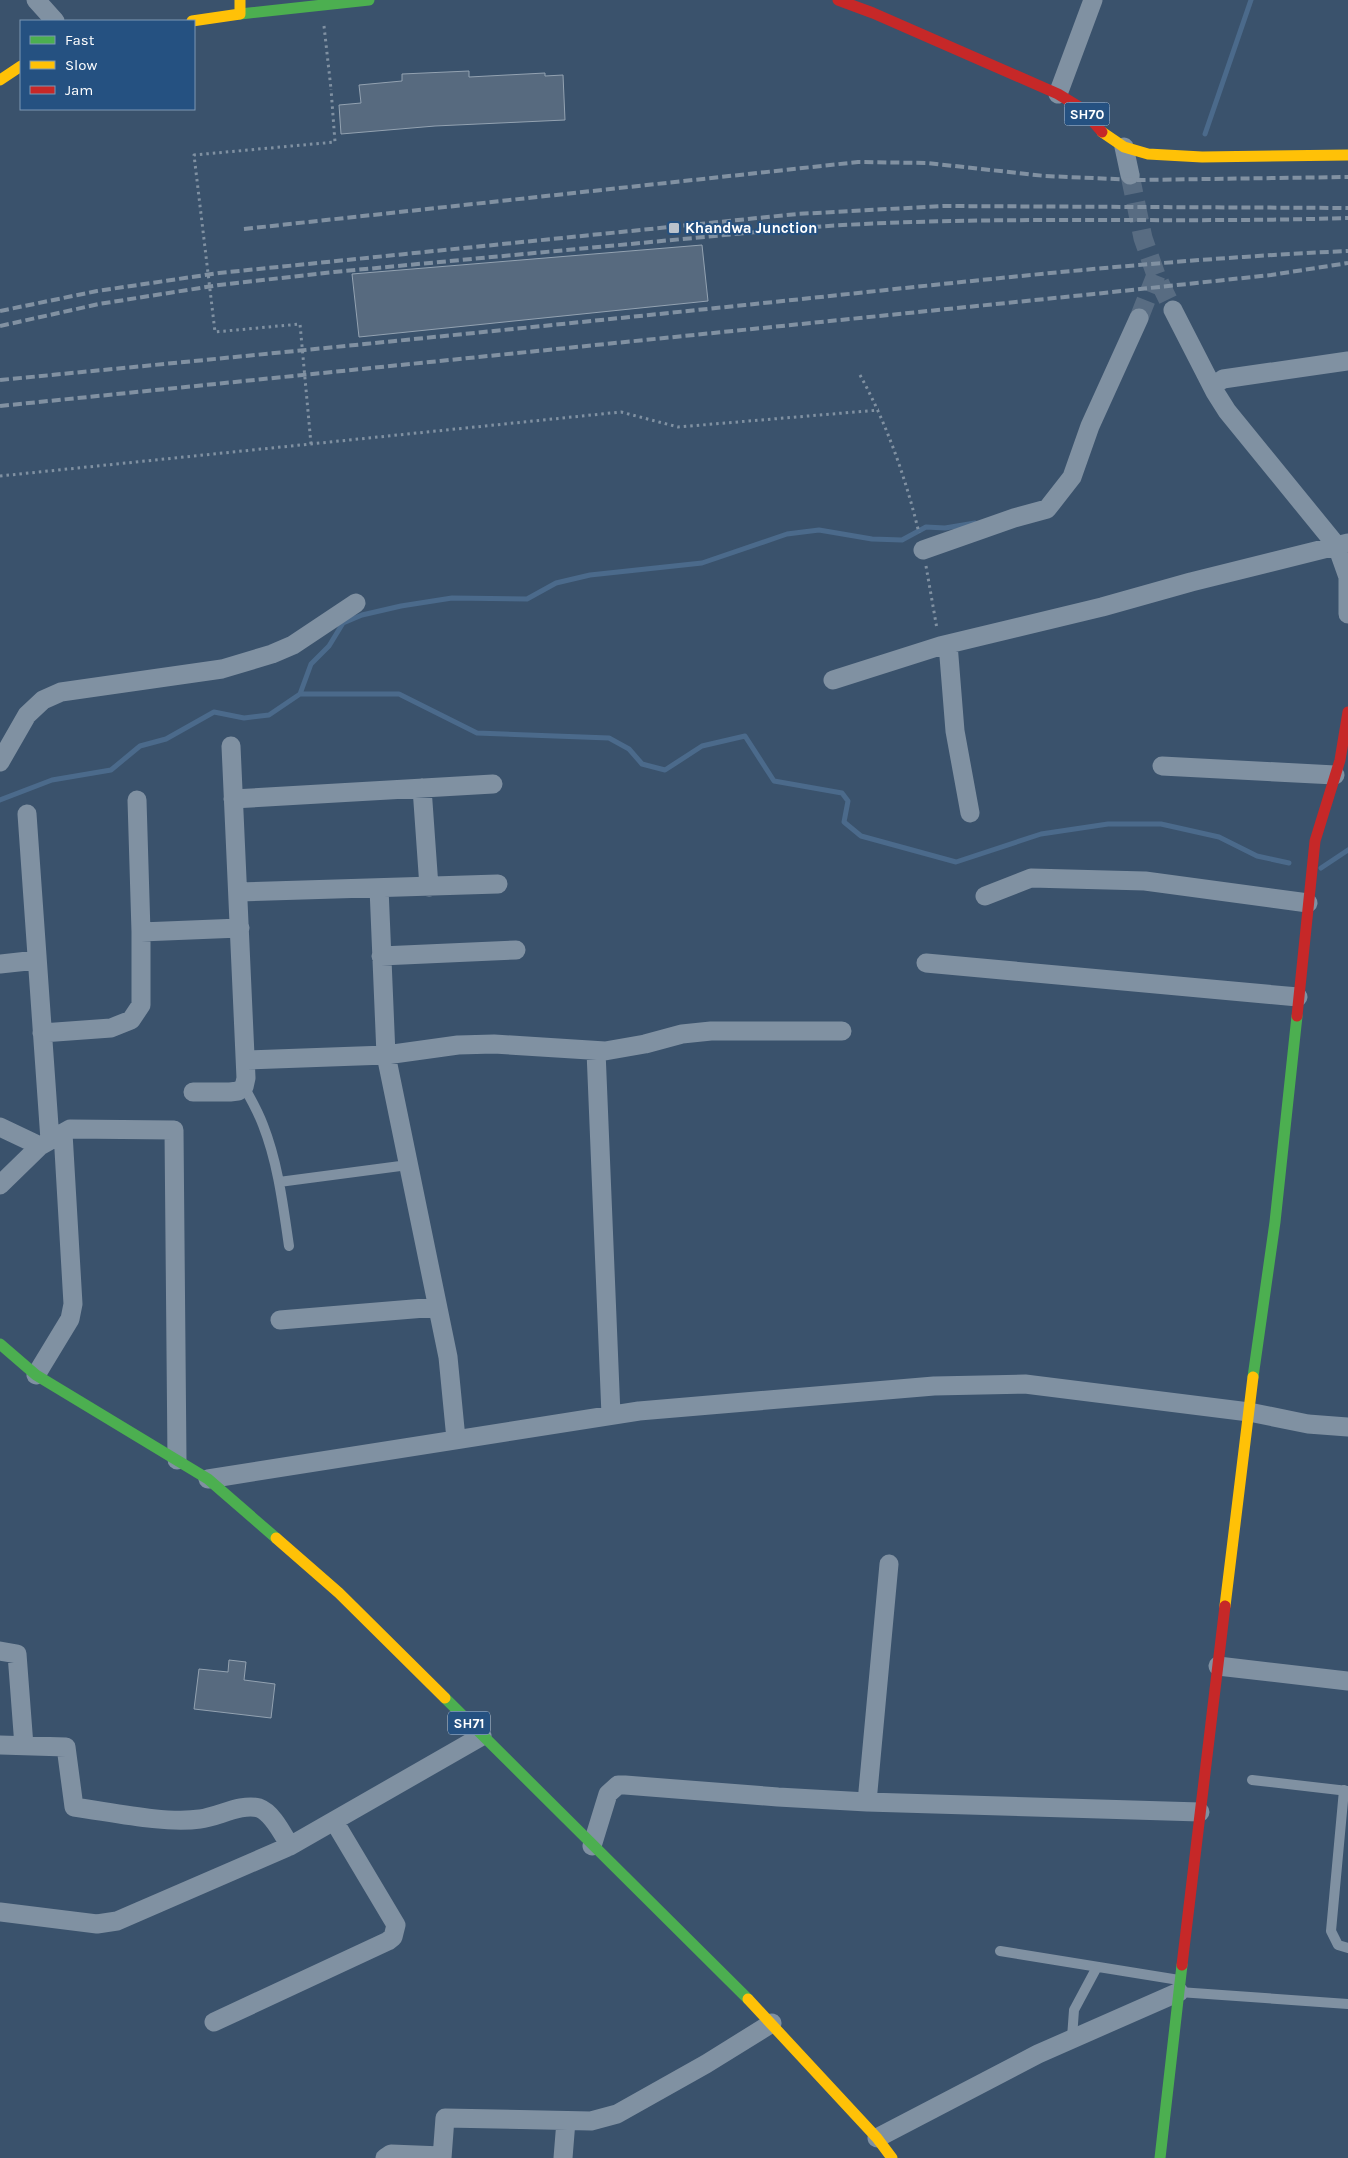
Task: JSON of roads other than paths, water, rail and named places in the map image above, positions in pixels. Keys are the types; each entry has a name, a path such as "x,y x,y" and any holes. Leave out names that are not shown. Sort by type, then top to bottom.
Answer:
{"main road":[{"path":"240,0 240,14"},
{"path":"195,21 369,0"},
{"name":"SH70","path":"838,0 873,12 1058,94 1081,108 1102,132 1124,148 1148,154 1202,157 1348,155"},
{"path":"0,80 13,70"},
{"path":"1160,2158 1249,1412 1275,1222 1315,841 1335,775 1348,712"},
{"name":"SH71","path":"0,1344 36,1375 208,1479 339,1593 772,2024 877,2138 892,2158"}],"street":[{"path":"36,0 54,20"},
{"path":"1058,94 1090,2"},
{"path":"1124,148 1130,175"},
{"path":"1173,310 1215,392 1227,410 1343,544 1348,577 1348,614"},
{"path":"923,550 1014,518 1047,509 1072,477 1090,426 1139,318"},
{"path":"1215,392 1215,385 1223,379 1348,361"},
{"path":"833,680 944,645 1343,544"},
{"path":"0,762 27,715 43,700 61,692 222,669 272,654 293,645 356,603"},
{"path":"944,645 955,731 970,813"},
{"path":"192,1092 238,1091 244,1087 247,1060 230,746"},
{"path":"1162,766 1335,775"},
{"path":"233,799 493,784"},
{"path":"422,788 429,887"},
{"path":"42,1033 111,1028 131,1020 141,1005 137,800"},
{"path":"26,814 51,1140 73,1304 70,1319 36,1375"},
{"path":"985,896 1030,878 1145,881 1308,903"},
{"path":"238,892 498,884"},
{"path":"380,888 386,1055 448,1357 456,1439"},
{"path":"141,932 240,928"},
{"path":"381,956 516,950"},
{"path":"0,964 37,960"},
{"path":"926,963 1298,997"},
{"path":"247,1060 386,1055 458,1045 494,1044 596,1051 618,1050 682,1034 711,1031 842,1031"},
{"path":"596,1051 612,1415"},
{"path":"0,1127 51,1140"},
{"path":"0,1185 51,1140 70,1129 174,1130 177,1460"},
{"path":"280,1320 437,1307"},
{"path":"208,1479 612,1415 768,1399 915,1387 1025,1384 1249,1412 1308,1424 1348,1427"},
{"path":"867,1802 889,1564"},
{"path":"0,1650 17,1654 24,1746"},
{"path":"1218,1666 1348,1681"},
{"path":"0,1912 107,1924 290,1846 482,1736"},
{"path":"0,1745 66,1747 74,1807 183,1821 201,1819 242,1808 260,1809 267,1813 290,1846"},
{"path":"592,1846 608,1794 618,1785 867,1802 1200,1812"},
{"path":"214,2022 388,1941 393,1936 396,1925 334,1821"},
{"path":"877,2138 1038,2054 1180,1986"},
{"path":"385,2158 391,2154 442,2157 445,2118 591,2121 617,2114 772,2024"},
{"path":"563,2158 566,2120"}],"lane":[{"path":"873,12 875,0"},
{"path":"244,1087 263,1124 272,1150 289,1246"},
{"path":"279,1182 408,1165"},
{"path":"1252,1780 1346,1791 1331,1931 1338,1945 1348,1948"},
{"path":"1337,1871 1348,1872"},
{"path":"1000,1951 1097,1967 1180,1986 1348,2004"},
{"path":"1072,2038 1074,2010 1097,1967"}],"waterway":[{"path":"1205,134 1251,0"},
{"path":"300,694 311,664 329,646 343,623 362,615 401,606 452,598 527,599 556,583 590,575 702,563 787,534 819,530 872,539 902,540 926,527 945,528 975,523"},
{"path":"0,800 52,780 111,770 140,746 166,739 214,712 244,718 269,715 300,694 399,694 477,733 609,738 629,749 642,764 665,770 702,746 745,736 774,781 842,793 848,801 844,822 861,836 956,862 1041,834 1108,824 1161,824 1219,837 1257,856 1289,863"},
{"path":"1321,868 1348,850"}],"tunnel":[{"path":"1130,175 1143,238 1156,275 1173,310"},
{"path":"1139,318 1156,275"}],"railway":[{"path":"244,229 858,162 927,163 1045,176 1137,180 1348,177"},
{"path":"0,311 97,291 219,273 797,214 943,206 1348,208"},
{"path":"0,326 99,304 219,285 334,272 799,228 936,221 1348,218"},
{"path":"0,380 1046,274 1197,260 1348,251"},
{"path":"0,406 1094,294 1271,275 1348,263"}],"place":[{"name":"Khandwa Junction","path":"674,228"}]}
